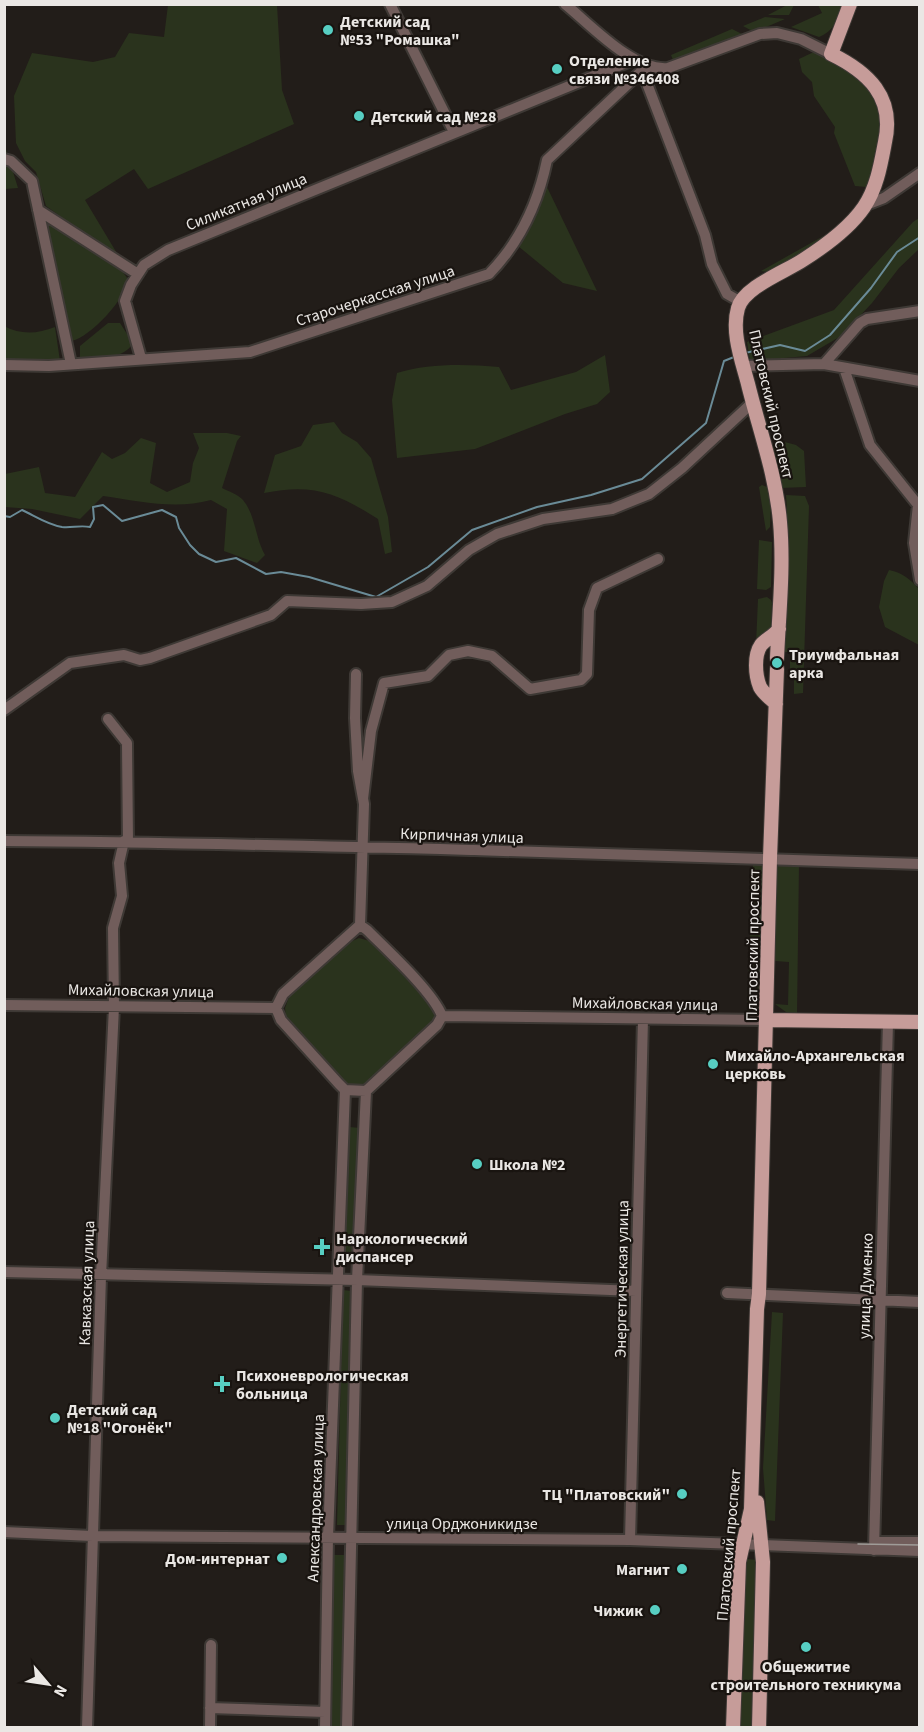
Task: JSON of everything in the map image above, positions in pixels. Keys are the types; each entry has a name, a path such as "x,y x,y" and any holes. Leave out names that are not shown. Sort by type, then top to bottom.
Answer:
{"main road":[{"path":"741,302 749,292 802,261 837,235 866,205 875,183 886,140 887,116 878,91 866,75 831,54 850,5"},
{"name":"Платовский проспект","path":"733,1728 739,1562 751,1509 770,858 781,573 780,521 774,488 738,342 737,322 741,302"},
{"path":"776,704 760,688 756,669 757,651 763,642 779,629"},
{"name":"Михайловская улица","path":"767,1020 920,1022"},
{"name":"Платовский проспект","path":"759,1294 762,1311 757,1510 763,1562 759,1728"}],"street":[{"path":"390,4 454,132"},
{"path":"565,4 633,60 655,68 668,68 760,34 777,33 801,39 831,54"},
{"name":"Силикатная улица","path":"141,358 125,301 144,265 168,250 633,60"},
{"path":"647,66 646,81 705,235 712,264 726,294 741,302"},
{"name":"Старочеркасская улица","path":"4,365 71,364 250,352 489,274 508,254 530,215 544,177 547,160 647,66"},
{"path":"4,159 11,161 32,181 71,364"},
{"path":"866,205 884,198 920,173"},
{"path":"38,210 138,274"},
{"path":"824,364 860,323 867,319 920,310"},
{"path":"743,366 824,364 920,381"},
{"path":"844,368 870,445 918,505 914,543 920,580"},
{"path":"4,710 70,663 124,655 140,660 150,658 271,615 287,601 362,604 392,602 427,586 469,549 498,534 543,519 612,509 649,494 682,468 752,403"},
{"path":"366,1091 345,1090 281,1020 276,1008 283,994 360,926 363,799 371,731 384,683 428,676 449,655 468,651 492,656 530,689 581,680 586,674 589,610 597,588 658,559"},
{"path":"356,674 355,718 358,771 363,799"},
{"name":"Кавказская улица","path":"87,1728 101,1276 114,1007 112,928 122,896 119,863 126,841 127,743 108,718"},
{"name":"Кирпичная улица","path":"4,841 126,841 920,864"},
{"path":"347,1728 357,1280 366,1091 437,1025 442,1016 438,1006 424,990 367,930 360,926"},
{"name":"Михайловская улица","path":"4,1005 276,1008"},
{"name":"Михайловская улица","path":"442,1016 767,1020"},
{"name":"Энергетическая улица","path":"630,1540 643,1019"},
{"name":"улица Думенко","path":"874,1546 888,1022"},
{"name":"Александровская улица","path":"325,1728 328,1537 345,1090"},
{"path":"4,1272 101,1276 337,1279 636,1291"},
{"path":"727,1293 920,1302"},
{"name":"улица Орджоникидзе","path":"4,1532 92,1536 630,1540 874,1546 920,1551"},
{"name":"улица Орджоникидзе","path":"874,1546 920,1542"},
{"path":"210,1728 211,1645"},
{"path":"210,1708 326,1712"}],"green space":[{"path":"789,4 794,5 789,15 768,15"},
{"path":"168,5 277,5 282,90 294,124 148,189 134,169 85,200 121,260 46,206 36,172 25,161 16,143 14,96 32,53 93,62 115,57 129,33 164,37"},
{"path":"818,5 843,5 832,28 819,37 791,27 822,13"},
{"path":"765,17 785,19 754,32 743,26"},
{"path":"732,29 743,36 697,54 673,60 671,55"},
{"path":"818,50 851,69 861,77 877,97 883,122 877,154 867,187 855,186 834,133 835,127 814,96 812,82 802,72 799,59"},
{"path":"5,146 18,188 5,189"},
{"path":"547,187 597,291 563,283 518,246"},
{"path":"919,218 919,249 899,268 872,303 841,336 807,356 750,361 747,342 834,310"},
{"path":"47,222 122,271 128,279 121,296 106,316 80,338 72,341 68,336 46,227"},
{"path":"827,234 829,236 808,253 768,272 761,271"},
{"path":"108,323 120,323 129,337 131,346 121,354 114,356 80,358 80,346"},
{"path":"4,326 17,331 29,332 55,327 60,361 5,360"},
{"path":"605,355 610,392 597,404 475,449 397,458 392,400 397,373 422,367 448,365 499,367 511,390 576,372"},
{"path":"334,422 342,433 357,442 371,458 388,517 392,552 385,554 378,519 337,497 324,492 297,489 264,493 275,455 301,446 313,425"},
{"path":"193,433 227,433 241,436 237,441 222,488 241,498 251,513 265,555 257,563 224,551 227,509 211,500 170,504 103,496 80,519 32,509 5,507 5,474 39,467 45,493 75,497 102,452 112,459 125,453 141,438 156,443 150,483 167,492 190,482 193,463 199,448"},
{"path":"781,441 796,445 804,451 806,487 780,488 770,447"},
{"path":"762,485 767,487 771,503 770,527 766,531 759,487"},
{"path":"786,495 805,496 809,506 803,693 794,694 794,677 790,672 790,652 783,652"},
{"path":"759,540 772,542 771,587 766,590 757,589"},
{"path":"889,570 906,577 919,589 919,645 885,627 879,607 884,581"},
{"path":"767,597 772,603 771,628 756,645 758,599"},
{"path":"753,864 764,864 760,1011 747,1011"},
{"path":"777,864 799,864 797,1014 786,1012 775,1004 788,1005 789,962 775,961"},
{"path":"359,938 373,942 431,1006 435,1017 431,1026 387,1069 368,1083 352,1086 343,1082 286,1019 285,1008 289,997 350,942"},
{"path":"349,1127 361,1128 354,1261 344,1261"},
{"path":"343,1290 352,1291 347,1525 337,1525"},
{"path":"772,1312 783,1313 775,1521 767,1520 763,1468"},
{"path":"333,1555 346,1555 343,1727 331,1728"},
{"path":"745,1559 759,1560 755,1727 740,1728"}],"waterway":[{"path":"745,353 780,345 805,351 830,335 871,288 897,252 920,237"},
{"path":"4,516 10,517 22,510 57,526 90,527 94,519 93,507 103,505 122,521 162,510 176,517 179,528 199,554 216,562 236,558 266,574 281,572 309,577 376,597 428,567 472,530 537,507 591,495 642,479 706,423 724,361 734,357"}],"tram line":[{"path":"858,1544 920,1545"}],"place":[{"name":"Детский сад №53 \"Ромашка\"","path":"328,30"},
{"name":"Отделение связи №346408","path":"557,69"},
{"name":"Детский сад №28","path":"359,116"},
{"name":"Триумфальная арка","path":"777,663"},
{"name":"Михайло-Архангельская церковь","path":"713,1064"},
{"name":"Школа №2","path":"477,1164"},
{"name":"Наркологический диспансер","path":"322,1247"},
{"name":"Психоневрологическая больница","path":"222,1384"},
{"name":"Детский сад №18 \"Огонёк\"","path":"55,1418"},
{"name":"ТЦ \"Платовский\"","path":"682,1494"},
{"name":"Дом-интернат","path":"282,1558"},
{"name":"Магнит","path":"682,1569"},
{"name":"Чижик","path":"655,1610"},
{"name":"Общежитие строительного техникума","path":"806,1647"}]}
